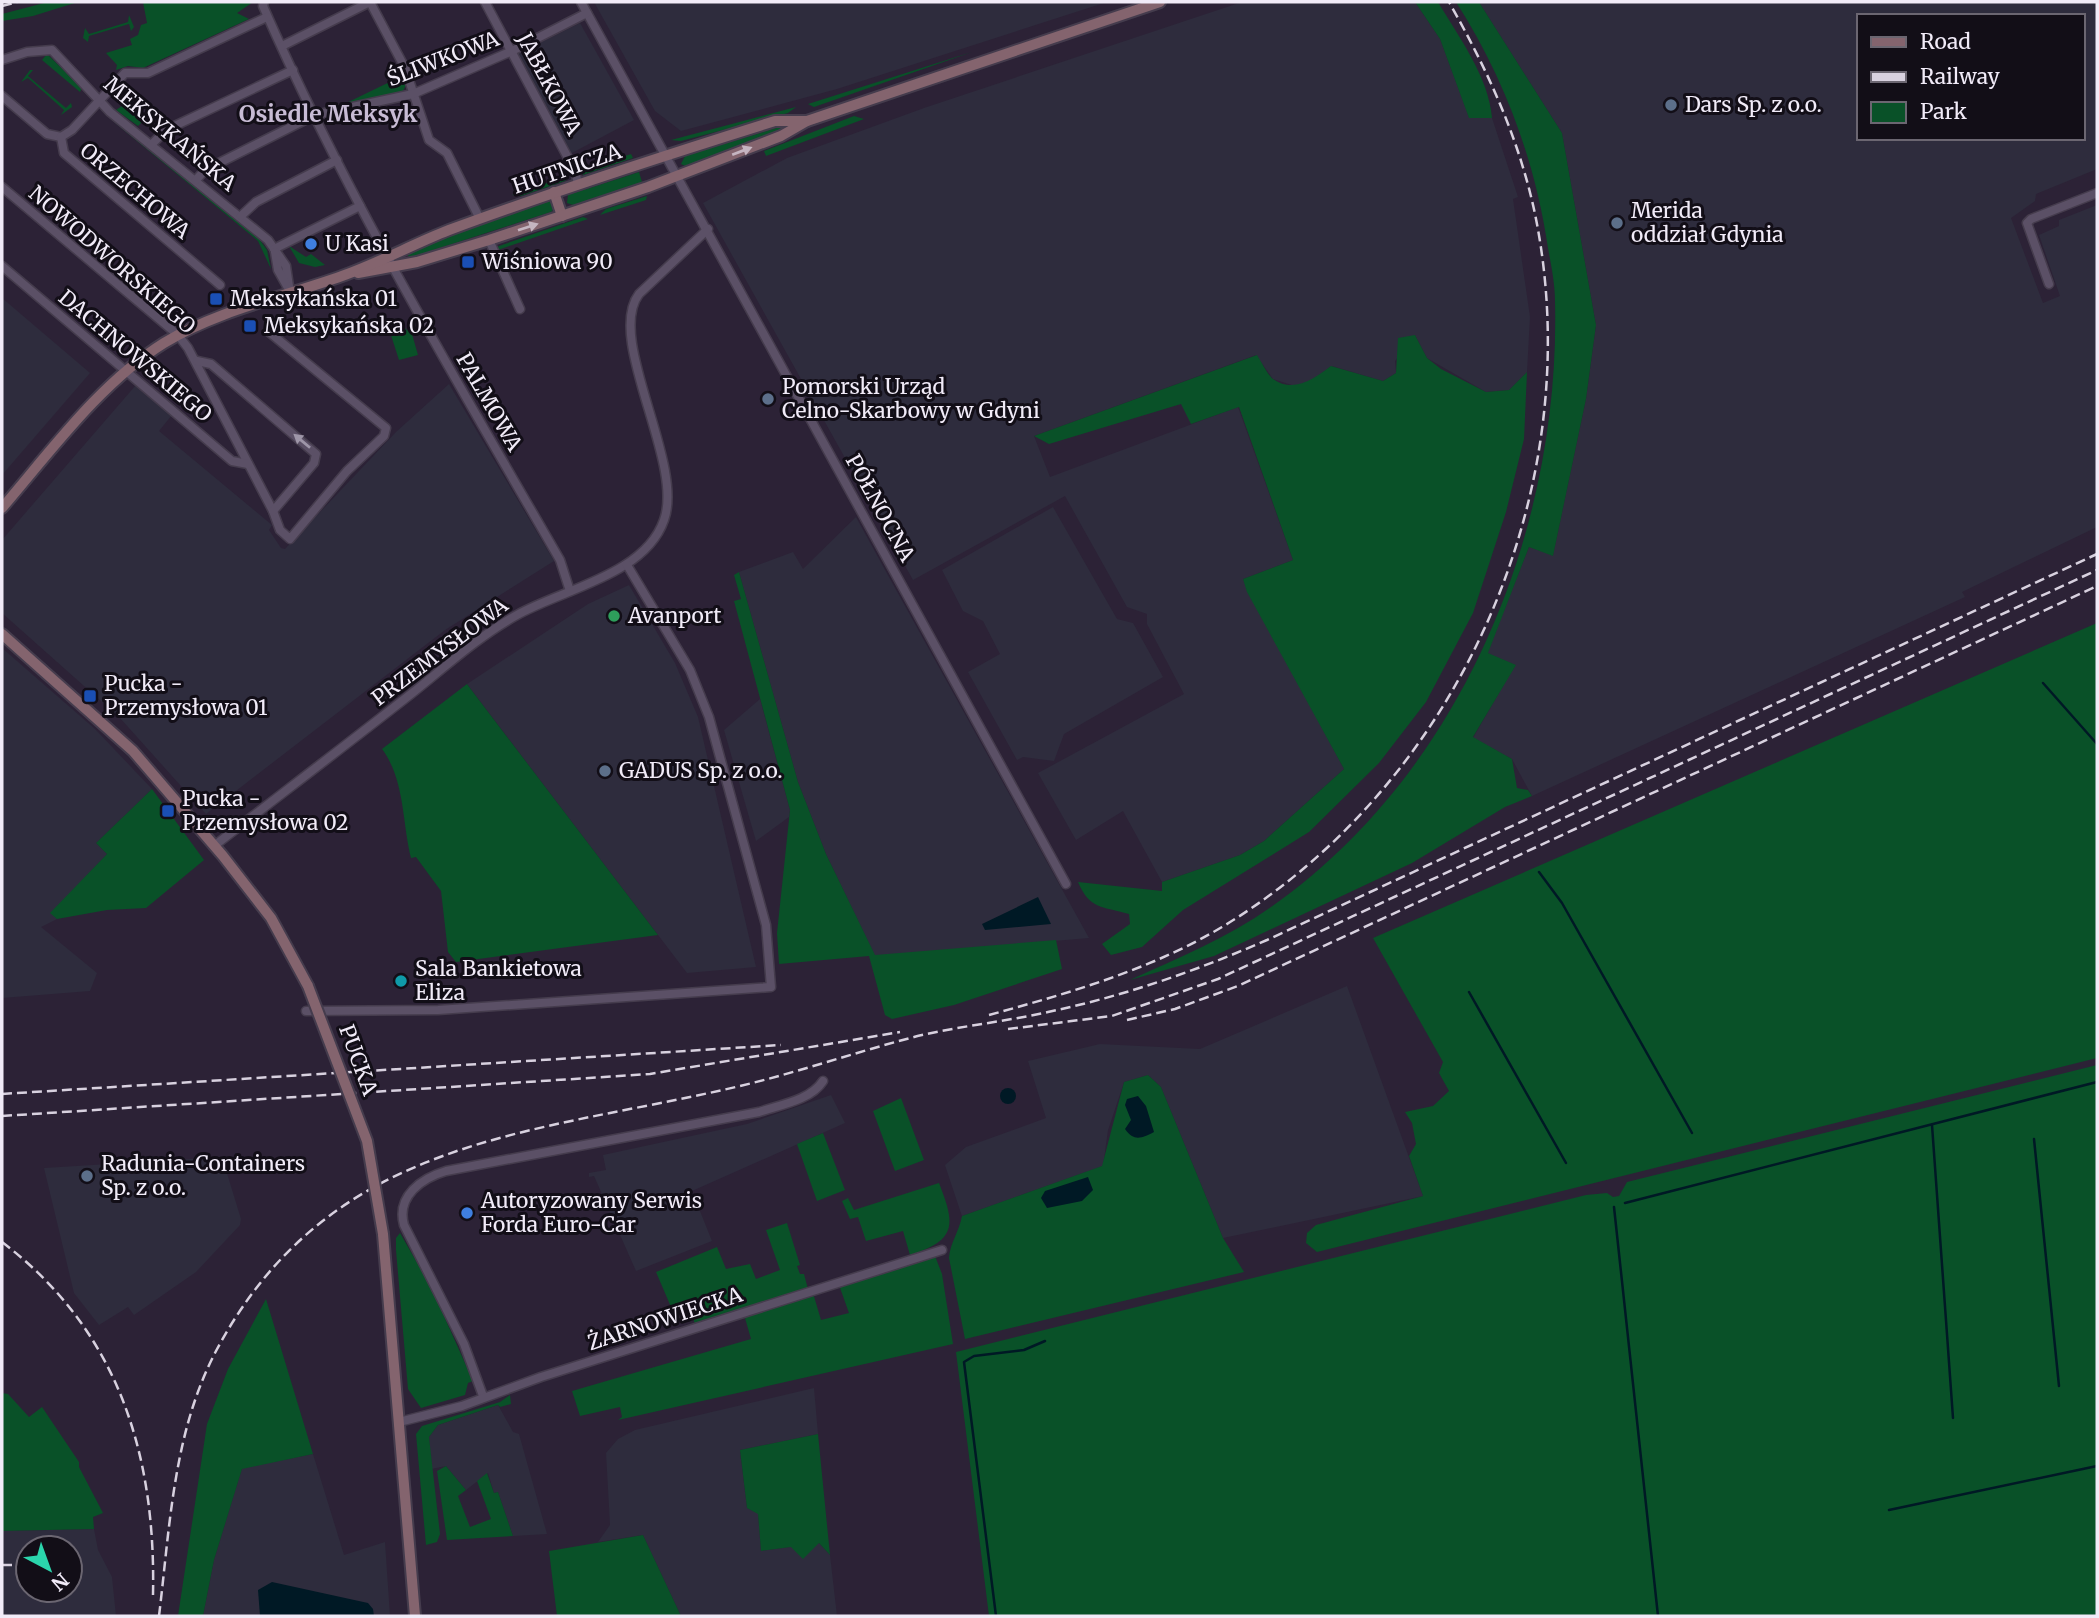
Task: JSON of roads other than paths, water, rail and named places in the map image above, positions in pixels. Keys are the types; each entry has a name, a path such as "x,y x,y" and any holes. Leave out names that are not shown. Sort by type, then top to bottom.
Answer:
{"main road":[{"name":"HUTNICZA","path":"345,275 391,268 562,216 781,136 807,121 1160,2"},
{"name":"HUTNICZA","path":"2,508 126,372 178,335 345,275 385,256 554,192 775,121 807,121"},
{"path":"554,192 562,216"},
{"name":"PUCKA","path":"2,634 133,751 271,918 309,986 367,1141 383,1234 415,1616"}],"street":[{"path":"282,46 370,2 405,68 429,140 447,153 480,219"},
{"name":"JABŁKOWA","path":"485,2 575,171 578,184"},
{"name":"PÓŁNOCNA","path":"581,2 679,175 1066,884"},
{"name":"PALMOWA","path":"263,4 391,268 560,560 570,590"},
{"name":"ŚLIWKOWA","path":"196,180 205,170 315,115 413,94 512,51 587,13"},
{"path":"61,138 72,130 125,73 149,73 267,17"},
{"name":"MEKSYKAŃSKA","path":"2,60 27,52 52,50 99,99 151,145 260,231 286,266 290,293"},
{"path":"151,145 166,130 293,70"},
{"name":"ORZECHOWA","path":"2,96 47,134 61,138 64,153 220,285"},
{"path":"241,216 256,202 337,160"},
{"name":"NOWODWORSKIEGO","path":"2,187 178,335 197,361 273,511 314,463 316,454 211,364 197,361"},
{"path":"2049,284 2027,223 2031,219 2097,193"},
{"path":"274,249 360,206"},
{"name":"PRZEMYSŁOWA","path":"214,846 501,625 627,565 656,537 665,519 668,495 632,340 632,307 639,294 708,229"},
{"path":"489,240 520,309"},
{"name":"DACHNOWSKIEGO","path":"2,267 232,461 248,464"},
{"path":"269,332 386,428 384,436 347,471 290,538 279,530 273,511"},
{"path":"306,1011 438,1010 771,987 766,925 709,717 690,670 627,565"},
{"path":"483,1396 464,1344 403,1219 402,1212 411,1193 429,1175 744,1116 805,1096 815,1091 823,1081"},
{"name":"ŻARNOWIECKA","path":"399,1422 462,1406 483,1396 942,1250"}],"water":[{"path":"1038,897 1051,924 985,930 982,924"},
{"path":"1008,1088 1016,1096 1008,1104 1000,1096"},
{"path":"1138,1096 1146,1106 1154,1132 1138,1138 1125,1129 1131,1120 1125,1105 1127,1099"},
{"path":"1088,1177 1093,1190 1082,1201 1047,1208 1041,1198 1045,1191"},
{"path":"272,1582 368,1603 374,1616 260,1616 258,1590"}],"waterway":[{"path":"2043,683 2097,744"},
{"path":"1539,872 1562,903 1692,1133"},
{"path":"1469,992 1566,1163"},
{"path":"1625,1203 2097,1082"},
{"path":"1932,1125 1953,1418"},
{"path":"2034,1139 2059,1386"},
{"path":"1614,1207 1658,1616"},
{"path":"996,1616 964,1362 974,1356 1024,1350 1045,1341"},
{"path":"1889,1510 2097,1466"}],"railway":[{"path":"2,6 17,2"},
{"path":"989,1015 1079,989 1166,956 1222,927 1306,866 1379,794 1440,710 1489,619 1523,521 1543,420 1547,317 1535,214 1520,158 1489,78 1449,2"},
{"path":"159,1616 182,1447 190,1414 216,1351 263,1280 317,1225 377,1185 443,1156 513,1134 740,1086 931,1033 1076,1006 1187,972 1267,940 2097,554"},
{"path":"1008,1029 1112,1016 1218,979 2097,570"},
{"path":"1127,1020 1175,1009 1238,986 2097,586"},
{"path":"2,1116 650,1074 900,1032"},
{"path":"2,1094 781,1045"},
{"path":"2,1242 42,1277 75,1314 102,1355 122,1399 137,1445 147,1493 153,1595"},
{"path":"2,1565 14,1565"}],"place":[{"name":"Dars Sp. z o.o.","path":"1671,105"},
{"name":"Merida oddział Gdynia","path":"1617,223"},
{"name":"U Kasi","path":"311,244"},
{"name":"Wiśniowa 90","path":"468,262"},
{"name":"Meksykańska 01","path":"216,299"},
{"name":"Meksykańska 02","path":"250,326"},
{"name":"Pomorski Urząd Celno-Skarbowy w Gdyni","path":"768,399"},
{"name":"Avanport","path":"614,616"},
{"name":"Pucka - Przemysłowa 01","path":"90,696"},
{"name":"GADUS Sp. z o.o.","path":"605,771"},
{"name":"Pucka - Przemysłowa 02","path":"168,811"},
{"name":"Sala Bankietowa Eliza","path":"401,981"},
{"name":"Radunia-Containers Sp. z o.o.","path":"87,1176"},
{"name":"Autoryzowany Serwis Forda Euro-Car","path":"467,1213"}],"district":[{"name":"Osiedle Meksyk","path":"328,114"}]}
